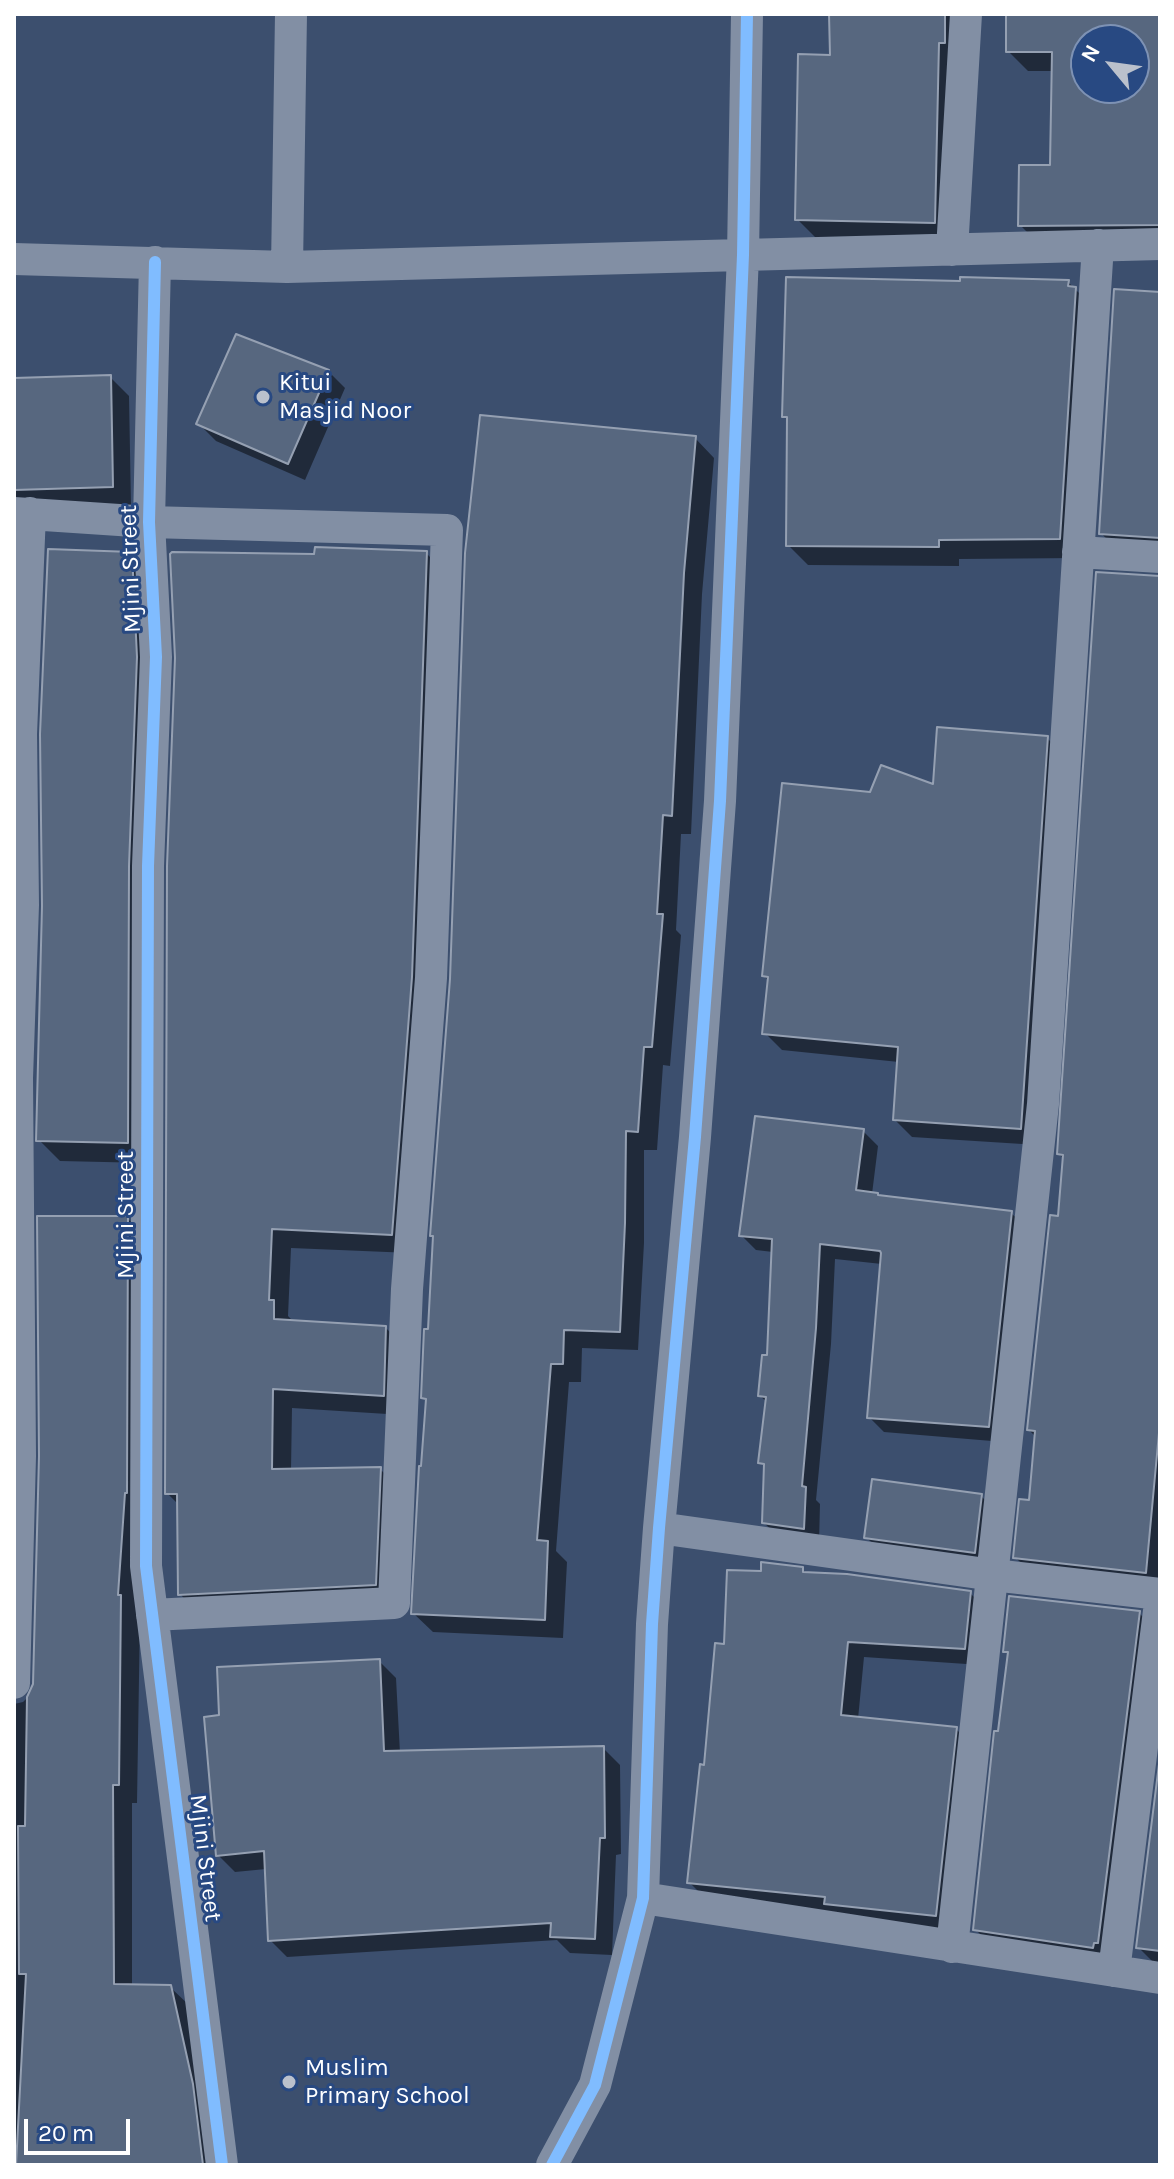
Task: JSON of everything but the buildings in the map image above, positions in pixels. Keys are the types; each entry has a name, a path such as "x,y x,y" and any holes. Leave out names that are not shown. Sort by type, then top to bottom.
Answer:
{"street":[{"path":"287,267 291,14"},
{"path":"552,2165 595,2085 643,1898 652,1624 695,1137 720,801 743,255 747,14"},
{"path":"952,250 966,14"},
{"path":"14,259 287,267 1160,244"},
{"path":"952,1947 1043,1104 1098,245"},
{"name":"Mjini Street","path":"155,262 149,522 156,657 148,866 146,1566 222,2165"},
{"path":"14,1683 20,1456 17,1078 23,905 22,513 149,522 447,530 431,978 407,1289 394,1603 152,1615"},
{"path":"1078,552 1160,557"},
{"path":"659,1528 993,1575 1160,1594"},
{"path":"1114,1971 1160,1603"},
{"path":"643,1898 1160,1978"}],"cycle path":[{"path":"552,2165 595,2085 643,1898 652,1624 695,1137 720,801 743,255 747,14"},
{"path":"155,262 149,522 156,657 148,866 146,1566 222,2165"}],"place":[{"name":"Kitui Masjid Noor","path":"263,397"},
{"name":"Muslim Primary School","path":"289,2082"}]}
